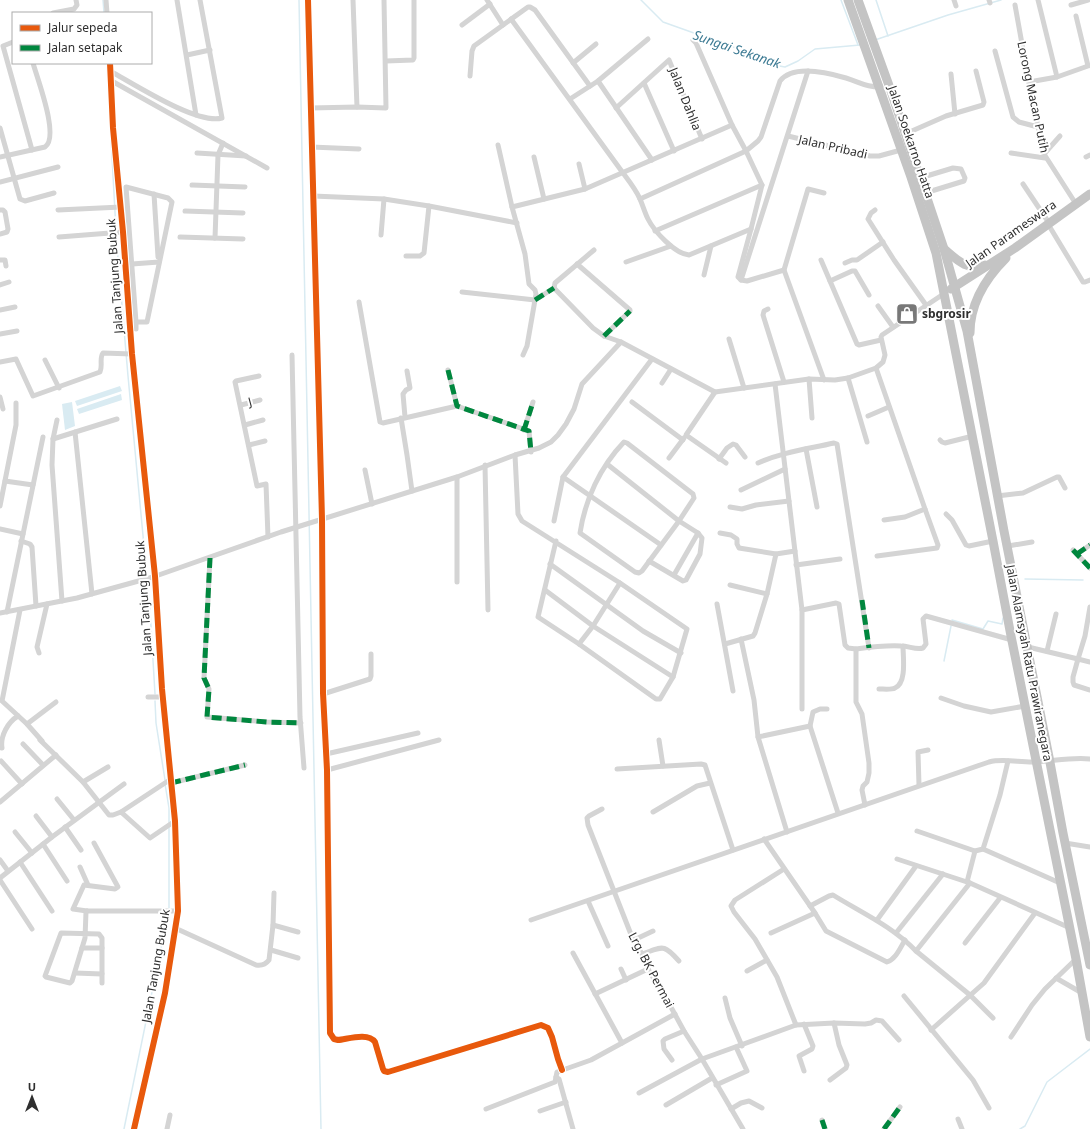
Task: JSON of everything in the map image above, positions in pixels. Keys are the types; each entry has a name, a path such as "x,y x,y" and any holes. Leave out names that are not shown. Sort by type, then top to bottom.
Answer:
{"highway":[{"name":"Jalan Soekarno Hatta","path":"848,0 867,39"},
{"name":"Jalan Soekarno Hatta","path":"858,0 879,87 936,253 944,293"},
{"name":"Jalan Soekarno Hatta","path":"871,51 891,91 944,249 955,287"},
{"name":"Jalan Parameswara","path":"944,293 1015,248 1090,194"},
{"path":"969,345 970,324 974,307 985,284 1000,263 1015,248"},
{"path":"944,249 957,261 974,267 979,267 994,261"},
{"name":"Jalan Alamsyah Ratu Prawiranegara","path":"955,287 969,345 997,496 1090,965"},
{"path":"955,287 952,294 952,302 963,357 961,376"},
{"name":"Jalan Alamsyah Ratu Prawiranegara","path":"944,293 1070,928 1090,1038"}],"street":[{"path":"58,12 74,9 77,5 76,0"},
{"path":"107,0 107,12"},
{"path":"177,0 196,115"},
{"path":"110,72 183,111 216,120 222,118 200,0"},
{"path":"308,0 323,694 327,770 330,1033 334,1040 367,1037 373,1039 383,1069 384,1071 388,1072 507,1037 536,1026 546,1026 552,1036 562,1070"},
{"path":"353,0 357,107"},
{"path":"310,108 386,108 384,0"},
{"path":"386,61 413,60 414,58 414,0"},
{"path":"954,0 956,6"},
{"path":"1038,0 1057,77"},
{"path":"1071,5 1088,0"},
{"path":"462,25 488,2 503,25"},
{"name":"Lorong Macan Putih","path":"1014,5 1044,156 1076,204"},
{"path":"470,76 472,51 474,46 528,7 532,7 590,86"},
{"path":"1029,82 1057,77 1088,66 1076,16"},
{"path":"511,19 624,173 640,199 648,220 655,231 671,246 682,254 689,255 752,229"},
{"path":"570,99 598,81 648,39"},
{"path":"693,40 696,43 732,126 762,185 738,279 747,281 784,270"},
{"path":"12,42 3,46 32,150"},
{"path":"573,63 596,44"},
{"path":"187,55 210,50"},
{"path":"995,51 1013,117 1019,122 1038,127"},
{"name":"Jalan Dahlia","path":"644,83 669,60 702,139"},
{"path":"0,157 45,147 48,145 50,134 47,111 33,64"},
{"name":"Jalan Tanjung Bubuk","path":"110,64 119,207 130,327 130,353 154,577 162,696 174,822 175,928 164,993 134,1129"},
{"path":"741,280 808,71"},
{"path":"640,199 746,151 758,142 782,79 794,73 808,71 847,79 864,86 879,87"},
{"path":"905,134 946,116 983,105 984,102 976,71"},
{"path":"951,74 956,114"},
{"path":"110,80 268,168"},
{"path":"598,81 652,160"},
{"path":"616,108 644,83 674,151"},
{"path":"512,207 585,189 732,126"},
{"path":"0,128 19,197 22,200 30,200 54,193"},
{"name":"Jalan Pribadi","path":"788,136 870,156 879,156 901,150"},
{"path":"1011,153 1044,156 1060,136"},
{"path":"215,238 218,155 223,143"},
{"path":"498,145 512,207 525,254 529,284 536,294 527,346 523,355"},
{"path":"311,147 359,149"},
{"path":"197,153 247,156"},
{"path":"534,157 544,199"},
{"path":"579,164 585,189"},
{"path":"0,182 58,167"},
{"path":"920,178 953,168 962,169 965,178 964,181 925,193"},
{"path":"1023,184 1049,223 1083,282 1090,280"},
{"path":"192,185 245,187"},
{"path":"655,231 762,185"},
{"path":"130,327 136,326 147,322 173,204 170,199 126,187 136,326"},
{"path":"824,194 808,189 784,270 824,380"},
{"path":"154,194 159,262"},
{"path":"313,196 384,199 516,223"},
{"path":"381,235 384,199"},
{"path":"406,256 420,256 424,253 429,206"},
{"path":"58,210 119,207"},
{"path":"0,210 3,210 4,212 8,229 7,232 0,234"},
{"path":"875,210 868,219 926,305"},
{"path":"185,211 243,213"},
{"path":"59,237 121,232"},
{"path":"180,237 243,239"},
{"path":"846,263 852,260 857,260 883,242"},
{"path":"626,262 671,246"},
{"path":"704,275 711,246"},
{"path":"462,292 535,300 554,288 555,283 594,250"},
{"path":"0,260 5,260 6,266"},
{"path":"821,260 857,344 859,345 881,340"},
{"path":"125,262 159,262"},
{"path":"577,264 630,310 604,336"},
{"path":"830,281 852,271 855,272 869,295"},
{"path":"0,284 9,282"},
{"path":"554,288 593,328 604,336 621,342 715,392 810,379 834,380 848,378 876,368 885,358 881,340 882,335 944,293"},
{"path":"359,302 379,421 383,423 457,406 530,432 531,452"},
{"path":"878,306 893,327"},
{"path":"0,310 15,307"},
{"path":"768,309 764,311 763,315 784,382"},
{"path":"0,334 17,331"},
{"path":"729,339 744,388"},
{"path":"0,613 92,594 154,577 298,527 457,477 485,465 516,455 531,452 551,442 558,435 574,409 582,384 621,342"},
{"path":"0,362 16,359 33,396 59,388 100,372 101,355 103,353 130,353"},
{"path":"292,355 298,527 301,723 304,768"},
{"path":"554,521 563,477 652,359"},
{"path":"45,360 59,388"},
{"path":"662,383 671,368"},
{"path":"876,368 938,545 937,548 877,556"},
{"path":"448,370 457,406"},
{"path":"407,371 410,388 403,394 403,418 412,491"},
{"path":"259,376 236,381 257,486 266,484 268,537"},
{"path":"848,378 867,442"},
{"path":"810,379 812,418"},
{"path":"775,384 802,610 802,709"},
{"path":"669,458 715,392"},
{"path":"0,397 3,409"},
{"name":"J","path":"240,405 260,400"},
{"path":"524,430 533,402"},
{"path":"632,402 726,464"},
{"path":"0,506 16,425 16,403"},
{"path":"868,416 889,407"},
{"path":"53,439 117,419"},
{"path":"57,420 53,439 52,465 62,601"},
{"path":"244,425 263,420"},
{"path":"75,432 92,594"},
{"path":"940,440 945,442 973,436"},
{"path":"7,612 43,437"},
{"path":"249,445 265,441"},
{"path":"625,442 693,494 694,500 679,522 639,573 635,572 581,534 580,532 590,495 606,464 625,442"},
{"path":"758,463 770,457 834,442 837,445 869,648"},
{"path":"719,459 727,448 733,444 736,445 744,457"},
{"path":"806,449 818,507"},
{"path":"516,455 518,516 522,520 556,541 687,628 688,630 673,677 660,699 656,700 579,644 538,618 556,541"},
{"path":"606,464 679,522 698,533 702,538 700,554 687,580 683,581 649,561"},
{"path":"485,465 488,610"},
{"path":"365,470 372,504"},
{"path":"741,490 785,470"},
{"path":"457,477 457,582"},
{"path":"563,477 661,545"},
{"path":"997,496 1023,493 1057,477 1059,477 1065,488"},
{"path":"5,481 33,485"},
{"path":"730,507 742,508 789,501"},
{"path":"884,520 905,517 925,509"},
{"path":"946,514 952,520 966,545 970,546 993,541"},
{"path":"0,529 23,534"},
{"path":"674,575 698,533"},
{"path":"720,533 735,537 739,548 776,554 795,551"},
{"path":"21,541 30,544 32,547 36,606"},
{"path":"1008,546 1032,542"},
{"path":"1077,554 1090,545"},
{"path":"1073,550 1090,568"},
{"path":"725,644 754,635 756,632 767,594 776,554"},
{"path":"210,558 204,678 208,689 207,717 301,723"},
{"path":"796,565 840,559"},
{"path":"550,564 643,631 681,653"},
{"path":"579,644 593,626 620,583"},
{"path":"730,585 767,594"},
{"path":"545,590 593,626 673,677"},
{"path":"802,610 836,603 839,604 845,645 848,648 856,649 904,646 920,649 924,648 926,644 924,619 926,616 1012,640"},
{"path":"39,653 37,647 47,604"},
{"path":"717,604 733,691"},
{"path":"1090,607 1085,636 1073,677 1073,684 1090,690"},
{"path":"20,610 2,701 27,724 41,741 83,782 109,815 121,812 160,785 169,781 245,765"},
{"path":"1047,651 1056,614"},
{"path":"741,639 754,700 758,737 787,832"},
{"path":"879,689 895,688 900,685 903,680 904,646"},
{"path":"1028,647 1090,662"},
{"path":"856,649 856,700 862,714 869,763 867,782 863,786 862,790 865,805"},
{"path":"323,694 370,679 371,654"},
{"path":"148,696 162,696"},
{"path":"941,698 964,706 986,711 997,712 1025,706"},
{"path":"27,724 56,702"},
{"path":"827,709 820,708 813,712 810,726 838,813"},
{"path":"2,748 1,740 9,723 18,716"},
{"path":"758,737 810,726"},
{"path":"326,754 418,733"},
{"path":"327,770 439,740"},
{"path":"659,740 662,766"},
{"path":"23,744 44,765"},
{"path":"919,785 918,752 928,750"},
{"path":"0,801 56,755"},
{"path":"531,920 989,762 1036,762 1080,758 1090,759"},
{"path":"1,761 22,784"},
{"path":"983,849 1000,795 1008,761"},
{"path":"617,768 704,764 707,768 710,783 733,850"},
{"path":"83,782 108,767"},
{"path":"653,812 697,786 710,783"},
{"path":"32,929 0,879 8,871 74,820 124,784"},
{"path":"58,799 74,820"},
{"name":"Lrg. BK Permai","path":"602,809 589,816 587,820 634,940 648,969 743,1129"},
{"path":"121,812 149,837 174,822"},
{"path":"36,816 52,837"},
{"path":"65,827 81,850"},
{"path":"917,831 975,851 983,849 1060,883"},
{"path":"15,832 32,853"},
{"path":"764,839 815,913 826,932 830,935 886,962 894,958 905,940"},
{"path":"94,842 118,886 115,889 88,885 83,886 73,907 74,909 87,911 175,911"},
{"path":"1065,842 1090,847"},
{"path":"43,844 67,881"},
{"path":"916,951 968,882 975,851"},
{"path":"897,859 968,882 1000,898 1070,928"},
{"path":"0,860 8,871"},
{"path":"20,862 52,911"},
{"path":"877,920 916,866"},
{"path":"80,867 88,885"},
{"path":"784,870 735,900 730,906 755,940 777,977 796,1025"},
{"path":"896,933 942,874"},
{"path":"175,928 256,965 262,965 269,960 273,925 274,893"},
{"path":"810,906 828,896 833,895 877,920 905,940 916,951 970,995 992,1018"},
{"path":"965,943 1000,898"},
{"path":"588,901 608,946"},
{"path":"87,911 86,933 72,981 70,983 53,980 45,976 60,934 86,933 101,935 102,983"},
{"path":"771,933 815,913"},
{"path":"931,1030 984,982 1035,913"},
{"path":"273,925 298,932"},
{"path":"634,940 653,931"},
{"path":"82,948 102,948"},
{"path":"642,954 660,948 666,949 679,961"},
{"path":"270,950 298,958"},
{"path":"573,953 622,1043"},
{"path":"1010,1037 1045,989 1076,959"},
{"path":"747,971 767,960"},
{"path":"621,969 626,980"},
{"path":"595,994 648,969"},
{"path":"75,973 102,974"},
{"path":"1056,978 1082,993"},
{"path":"904,996 973,1080 989,1108"},
{"path":"725,998 730,1018 742,1046"},
{"path":"486,1109 555,1082 556,1073 591,1060 675,1014"},
{"path":"639,1093 702,1059 742,1046 796,1025 834,1023 865,1024 879,1020 882,1021 899,1040"},
{"path":"830,1080 846,1068 847,1065 839,1045 834,1023"},
{"path":"804,1024 813,1046 812,1049 799,1056 804,1070"},
{"path":"672,1060 664,1048 663,1041 684,1031"},
{"path":"716,1084 747,1071 736,1048"},
{"path":"556,1077 559,1079 573,1129"},
{"path":"666,1105 712,1078"},
{"path":"731,1110 741,1103 749,1101 762,1108"},
{"path":"540,1111 566,1102"},
{"path":"884,1129 900,1107"},
{"path":"167,1129 170,1115"},
{"path":"958,1119 962,1129"},
{"path":"822,1120 825,1129"}],"shaded area":[{"path":"120,386 122,391 77,406 75,401"},
{"path":"121,394 122,400 79,414 77,409"},
{"path":"72,402 75,426 65,430 62,404"}],"waterway":[{"path":"103,0 104,12"},
{"path":"299,0 321,1129"},
{"name":"Sungai Sekanak","path":"641,0 663,22 753,54 774,65 785,67 798,61 815,49 860,45"},
{"path":"841,0 858,45"},
{"path":"876,0 888,36"},
{"name":"Sungai Sekanak","path":"875,40 948,15 1001,0"},
{"path":"107,64 116,231"},
{"path":"116,235 150,610 155,694"},
{"path":"1025,579 1083,580"},
{"path":"952,620 983,629 988,621 1002,624 1003,618"},
{"path":"944,661 951,626"},
{"path":"155,701 156,723 165,780"},
{"path":"165,784 169,808 169,824"},
{"path":"124,1129 169,909 169,828"},
{"path":"1020,1129 1025,1126 1047,1082 1090,1049"}],"marked path":[{"path":"535,300 554,288"},
{"path":"604,336 630,311"},
{"path":"448,370 457,406 529,431 531,452"},
{"path":"524,430 533,402"},
{"path":"1077,554 1090,545"},
{"path":"1073,550 1090,568"},
{"path":"210,558 204,678 209,689 207,717 301,723"},
{"path":"862,600 869,648"},
{"path":"171,783 245,765"},
{"path":"884,1129 900,1107"},
{"path":"822,1120 825,1129"}],"cycle path":[{"path":"308,0 322,519 323,693 327,770 330,1033 334,1039 338,1040 363,1037 372,1039 375,1042 383,1069 384,1071 388,1072 541,1025 548,1028 562,1070"},
{"path":"110,64 113,128 123,232 132,354 155,576 162,689 175,821 178,911 165,993 134,1129"}],"place":[{"name":"sbgrosir","path":"907,314"}]}
